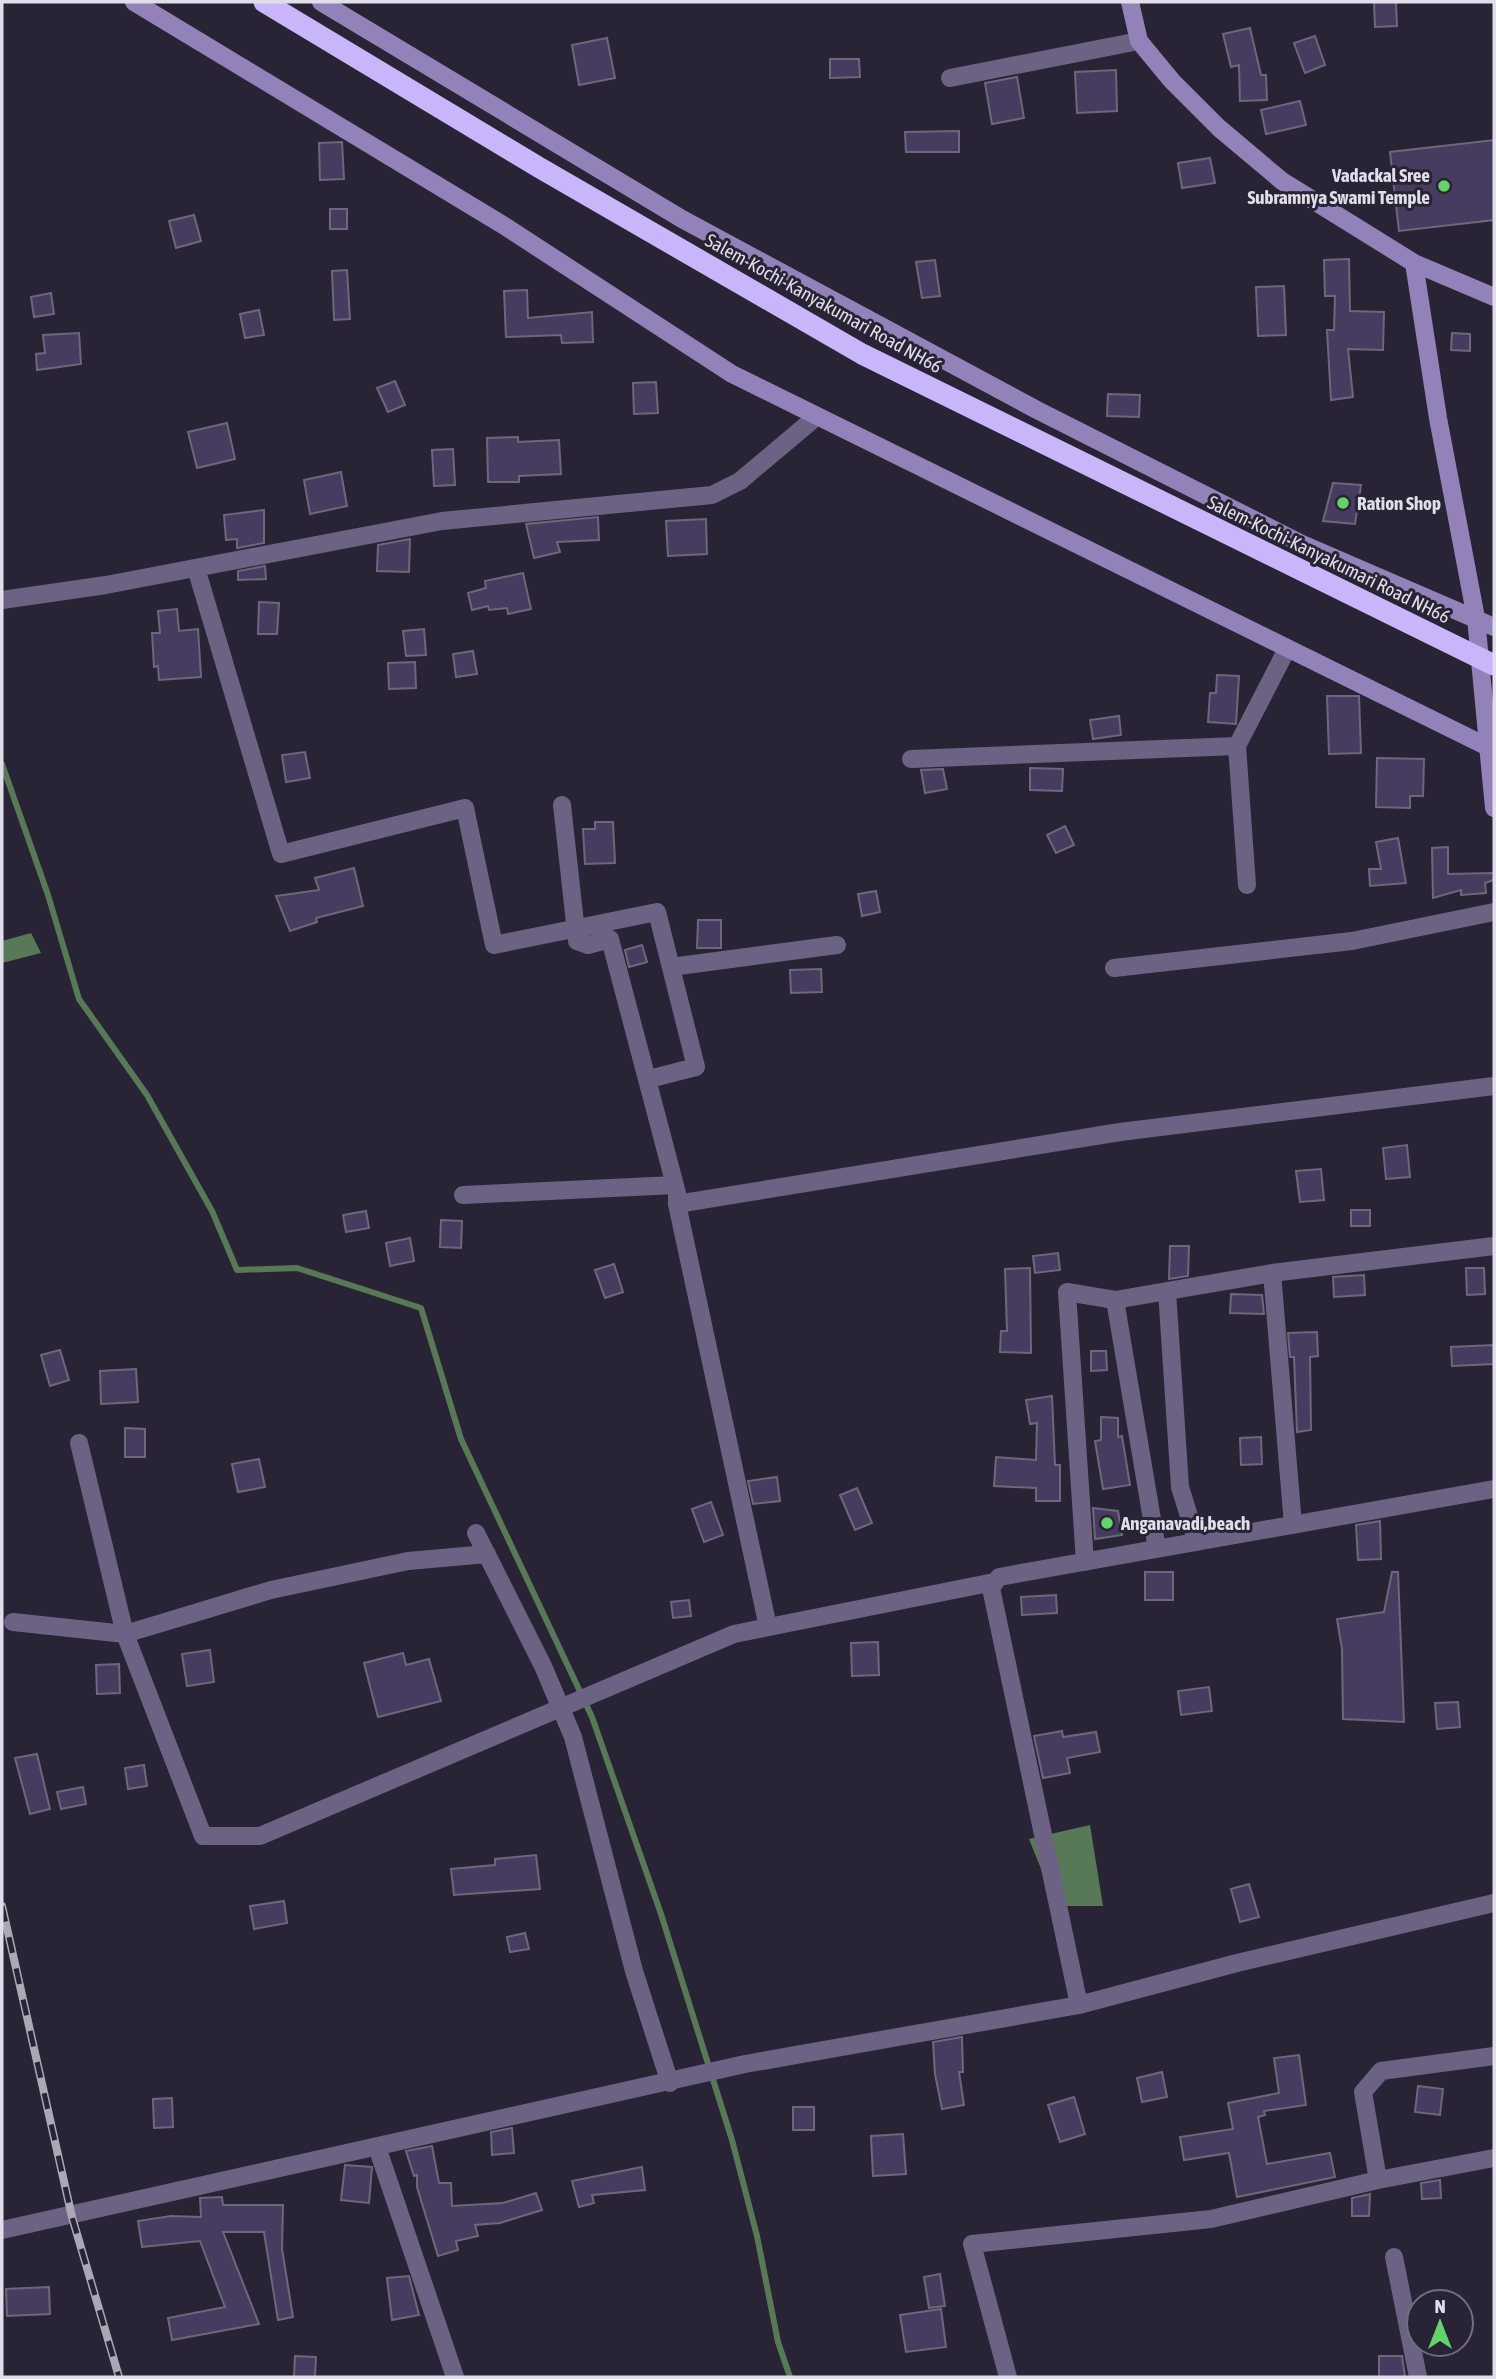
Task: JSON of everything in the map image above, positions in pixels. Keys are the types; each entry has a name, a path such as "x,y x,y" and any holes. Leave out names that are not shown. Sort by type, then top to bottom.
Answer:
{"highway":[{"name":"Salem-Kochi-Kanyakumari Road NH66","path":"264,2 540,168 862,354 1494,665"}],"street":[{"path":"134,2 503,225 732,374 1491,748"},
{"path":"321,2 682,219 1037,410 1301,544 1437,605 1494,627"},
{"path":"1130,2 1139,41 1172,81 1219,128 1282,181 1414,263 1494,297"},
{"path":"950,78 1139,41"},
{"path":"1414,263 1438,418 1476,618 1491,748 1494,808"},
{"path":"2,600 196,568 442,521 712,495 740,481 816,417"},
{"path":"196,568 281,854 465,808 494,945 657,912 696,1067 649,1079"},
{"path":"1247,885 1237,746 1287,649"},
{"path":"911,759 1237,746"},
{"path":"562,804 577,941 581,944 610,939 649,1079 675,1185 677,1205 768,1627"},
{"path":"1114,968 1352,941 1494,912"},
{"path":"671,967 837,945"},
{"path":"677,1205 1120,1132 1494,1086"},
{"path":"463,1195 675,1185"},
{"path":"1085,1562 1067,1292 1115,1300 1272,1273 1494,1246"},
{"path":"1272,1273 1293,1525"},
{"path":"1167,1291 1180,1487 1197,1542"},
{"path":"1115,1300 1157,1549"},
{"path":"79,1443 125,1634 203,1836 260,1836 734,1634 993,1582 999,1577 1494,1489"},
{"path":"476,1533 573,1737 634,1971 670,2083"},
{"path":"13,1622 125,1634 283,1588 408,1561 487,1554"},
{"path":"993,1582 1013,1698 1079,2005"},
{"path":"2,2230 705,2076 745,2064 1079,2005 1237,1963 1494,1903"},
{"path":"1378,2180 1363,2092 1381,2071 1494,2056"},
{"path":"377,2147 455,2377"},
{"path":"1008,2377 972,2244 1211,2219 1378,2180 1494,2158"},
{"path":"1394,2257 1418,2377"}],"shaded area":[{"path":"31,933 41,953 2,963 2,941"},
{"path":"1090,1825 1103,1906 1056,1906 1029,1839"}],"building":[{"path":"1374,2 1396,2 1397,26 1375,27"},
{"path":"1250,28 1261,75 1266,75 1267,100 1240,101 1239,65 1231,67 1223,34"},
{"path":"1315,36 1325,65 1305,73 1294,43"},
{"path":"607,38 615,78 579,85 572,45"},
{"path":"830,59 859,59 860,77 830,78"},
{"path":"1116,70 1117,111 1077,113 1075,72"},
{"path":"1017,77 1024,118 992,124 985,83"},
{"path":"1300,101 1306,125 1266,134 1261,110"},
{"path":"959,131 959,152 906,152 905,132"},
{"name":"Vadackal Sree Subramnya Swami Temple","path":"1494,140 1494,220 1399,231 1390,152"},
{"path":"342,142 344,179 320,180 319,143"},
{"path":"1210,158 1215,183 1182,188 1178,163"},
{"path":"330,209 347,209 347,229 330,229"},
{"path":"194,215 201,241 176,248 169,221"},
{"path":"1349,259 1350,311 1384,312 1383,350 1348,349 1353,397 1331,400 1327,330 1334,330 1335,296 1325,296 1324,260"},
{"path":"935,260 940,296 922,298 916,262"},
{"path":"347,270 350,319 334,320 332,271"},
{"path":"1284,286 1286,335 1258,336 1256,287"},
{"path":"527,290 528,318 592,312 593,342 562,343 561,335 506,337 504,291"},
{"path":"51,293 54,314 34,317 31,297"},
{"path":"259,310 264,335 245,338 240,314"},
{"path":"79,333 81,364 37,370 36,354 45,353 43,335"},
{"path":"1452,333 1470,334 1470,351 1451,350"},
{"path":"395,381 405,405 388,412 377,388"},
{"path":"656,382 658,413 634,414 633,383"},
{"path":"1108,394 1140,395 1139,417 1107,416"},
{"path":"227,423 235,459 197,468 188,432"},
{"path":"518,437 518,442 559,440 561,474 519,476 519,482 488,482 487,438"},
{"path":"453,449 455,485 434,486 432,450"},
{"path":"341,472 347,506 310,514 304,480"},
{"name":"Ration Shop","path":"1333,483 1361,485 1355,524 1323,521"},
{"path":"264,510 264,543 237,548 237,539 226,540 224,515"},
{"path":"598,517 599,540 557,542 560,552 534,558 526,524"},
{"path":"706,519 707,554 668,556 666,521"},
{"path":"410,539 409,572 377,571 378,545"},
{"path":"265,566 266,579 238,580 238,571"},
{"path":"523,573 531,609 508,614 507,608 489,610 488,606 472,610 468,593 486,588 485,581"},
{"path":"259,602 279,603 277,634 258,634"},
{"path":"177,609 179,631 198,629 201,677 159,680 158,666 154,667 152,633 160,633 158,611"},
{"path":"424,629 426,655 406,656 403,631"},
{"path":"473,651 477,674 456,677 453,654"},
{"path":"415,662 416,688 389,689 388,663"},
{"path":"1217,675 1239,676 1236,724 1208,722 1210,693 1216,693"},
{"path":"1327,696 1359,696 1361,753 1329,754"},
{"path":"1119,716 1121,735 1093,739 1090,720"},
{"path":"305,752 310,778 286,782 282,755"},
{"path":"1377,758 1424,759 1423,796 1410,796 1410,808 1376,807"},
{"path":"1030,768 1063,769 1062,791 1030,790"},
{"path":"943,769 947,789 925,793 921,770"},
{"path":"595,822 613,822 615,863 585,864 583,829 595,829"},
{"path":"1065,826 1074,845 1056,853 1047,835"},
{"path":"1398,838 1406,883 1370,886 1369,869 1381,869 1376,842"},
{"path":"1448,847 1448,874 1494,873 1494,880 1485,883 1486,893 1461,895 1461,890 1433,898 1432,848"},
{"path":"354,868 363,906 316,918 317,922 290,931 276,896 319,890 315,878"},
{"path":"876,891 880,912 862,916 858,894"},
{"path":"698,920 721,920 721,948 697,948"},
{"path":"642,945 647,962 629,967 625,950"},
{"path":"821,969 822,992 791,993 790,970"},
{"path":"1407,1145 1410,1177 1386,1179 1383,1148"},
{"path":"1321,1169 1324,1200 1300,1202 1296,1171"},
{"path":"1351,1210 1370,1210 1370,1226 1351,1226"},
{"path":"366,1211 369,1228 346,1232 343,1215"},
{"path":"441,1220 462,1221 461,1248 440,1247"},
{"path":"410,1238 414,1261 390,1266 386,1243"},
{"path":"1170,1246 1189,1246 1188,1276 1169,1279"},
{"path":"1058,1253 1060,1270 1035,1273 1033,1256"},
{"path":"614,1264 623,1292 605,1298 595,1270"},
{"path":"1030,1268 1031,1353 1000,1352 1001,1331 1007,1331 1005,1269"},
{"path":"1466,1268 1484,1268 1485,1294 1467,1295"},
{"path":"1364,1275 1365,1295 1334,1297 1333,1277"},
{"path":"1231,1294 1262,1295 1264,1314 1230,1313"},
{"path":"1317,1332 1318,1356 1310,1357 1311,1430 1297,1432 1294,1357 1290,1357 1288,1333"},
{"path":"1494,1345 1494,1364 1452,1366 1451,1347"},
{"path":"60,1350 69,1380 50,1386 41,1355"},
{"path":"1091,1351 1106,1351 1107,1370 1091,1371"},
{"path":"136,1369 138,1402 101,1404 100,1371"},
{"path":"1052,1396 1055,1465 1060,1465 1060,1501 1036,1501 1036,1488 994,1486 996,1457 1036,1460 1037,1423 1030,1424 1026,1400"},
{"path":"1101,1417 1118,1418 1118,1437 1122,1436 1130,1485 1103,1489 1095,1441 1101,1440"},
{"path":"125,1428 145,1429 145,1457 125,1457"},
{"path":"1261,1437 1262,1464 1241,1465 1240,1438"},
{"path":"259,1459 265,1487 238,1492 232,1464"},
{"path":"777,1477 780,1501 753,1504 748,1481"},
{"path":"857,1488 872,1523 855,1530 840,1495"},
{"path":"711,1502 723,1535 704,1542 692,1509"},
{"name":"Anganavadi,beach","path":"1093,1508 1118,1511 1122,1535 1095,1539"},
{"path":"1380,1521 1381,1559 1358,1560 1356,1525"},
{"path":"1145,1572 1173,1572 1173,1600 1145,1600"},
{"path":"1392,1572 1398,1572 1404,1722 1343,1719 1342,1649 1337,1619 1384,1612"},
{"path":"1056,1595 1057,1613 1022,1615 1021,1597"},
{"path":"689,1600 691,1616 673,1618 671,1602"},
{"path":"878,1642 879,1675 852,1676 851,1643"},
{"path":"210,1650 214,1682 187,1686 182,1654"},
{"path":"403,1653 406,1665 429,1659 441,1701 378,1717 364,1663"},
{"path":"119,1664 120,1693 97,1694 96,1665"},
{"path":"1209,1687 1212,1711 1181,1715 1178,1691"},
{"path":"1458,1702 1460,1727 1437,1729 1435,1703"},
{"path":"1062,1731 1063,1737 1096,1732 1100,1752 1067,1758 1070,1773 1043,1778 1034,1736"},
{"path":"37,1754 50,1809 30,1814 15,1758"},
{"path":"144,1765 147,1786 128,1789 125,1768"},
{"path":"83,1787 86,1804 61,1809 57,1792"},
{"path":"536,1855 540,1889 454,1895 451,1869 495,1865 495,1859"},
{"path":"1249,1884 1259,1917 1240,1922 1231,1889"},
{"path":"284,1901 287,1923 254,1929 250,1906"},
{"path":"525,1933 529,1949 510,1952 507,1937"},
{"path":"962,2037 963,2072 959,2072 964,2105 942,2109 935,2074 933,2042"},
{"path":"1299,2055 1306,2105 1264,2111 1265,2115 1258,2117 1267,2164 1330,2153 1335,2177 1237,2197 1229,2153 1184,2160 1180,2137 1233,2129 1228,2103 1279,2093 1274,2058"},
{"path":"1162,2072 1167,2097 1142,2102 1137,2078"},
{"path":"1418,2086 1443,2089 1440,2115 1415,2112"},
{"path":"1074,2097 1085,2134 1060,2142 1048,2105"},
{"path":"172,2098 173,2127 154,2128 153,2099"},
{"path":"793,2107 814,2107 814,2130 793,2130"},
{"path":"512,2128 514,2153 492,2155 491,2132"},
{"path":"903,2134 906,2174 873,2176 871,2136"},
{"path":"432,2146 439,2183 451,2183 452,2206 503,2203 536,2193 542,2210 500,2223 475,2225 478,2236 456,2241 458,2250 438,2256 417,2187 417,2175 414,2176 406,2151"},
{"path":"345,2165 372,2167 369,2203 341,2200"},
{"path":"642,2167 645,2190 592,2195 594,2203 579,2207 572,2181"},
{"path":"1440,2180 1441,2198 1422,2199 1421,2183"},
{"path":"1370,2194 1369,2216 1352,2216 1352,2198"},
{"path":"222,2197 223,2205 283,2205 282,2249 293,2317 278,2320 264,2232 223,2232 259,2324 172,2340 168,2318 225,2307 200,2241 142,2247 138,2221 171,2216 201,2217 200,2198"},
{"path":"940,2274 945,2306 929,2308 924,2277"},
{"path":"409,2276 419,2315 392,2320 387,2278"},
{"path":"49,2287 50,2314 7,2316 6,2289"},
{"path":"941,2309 946,2347 906,2352 900,2315"},
{"path":"295,2356 316,2357 315,2377 294,2377"},
{"path":"1379,2356 1402,2356 1405,2377 1379,2377"}],"waterway":[{"path":"2,764 48,895 79,999 147,1095 212,1211 237,1270 297,1268 421,1308 461,1439 592,1717 661,1914 732,2140 757,2236 778,2342 790,2377"}],"railway":[{"path":"2,1906 72,2217 119,2377"}],"place":[{"name":"Vadackal Sree Subramnya Swami Temple","path":"1444,186"},
{"name":"Ration Shop","path":"1343,503"},
{"name":"Anganavadi,beach","path":"1107,1523"}]}
